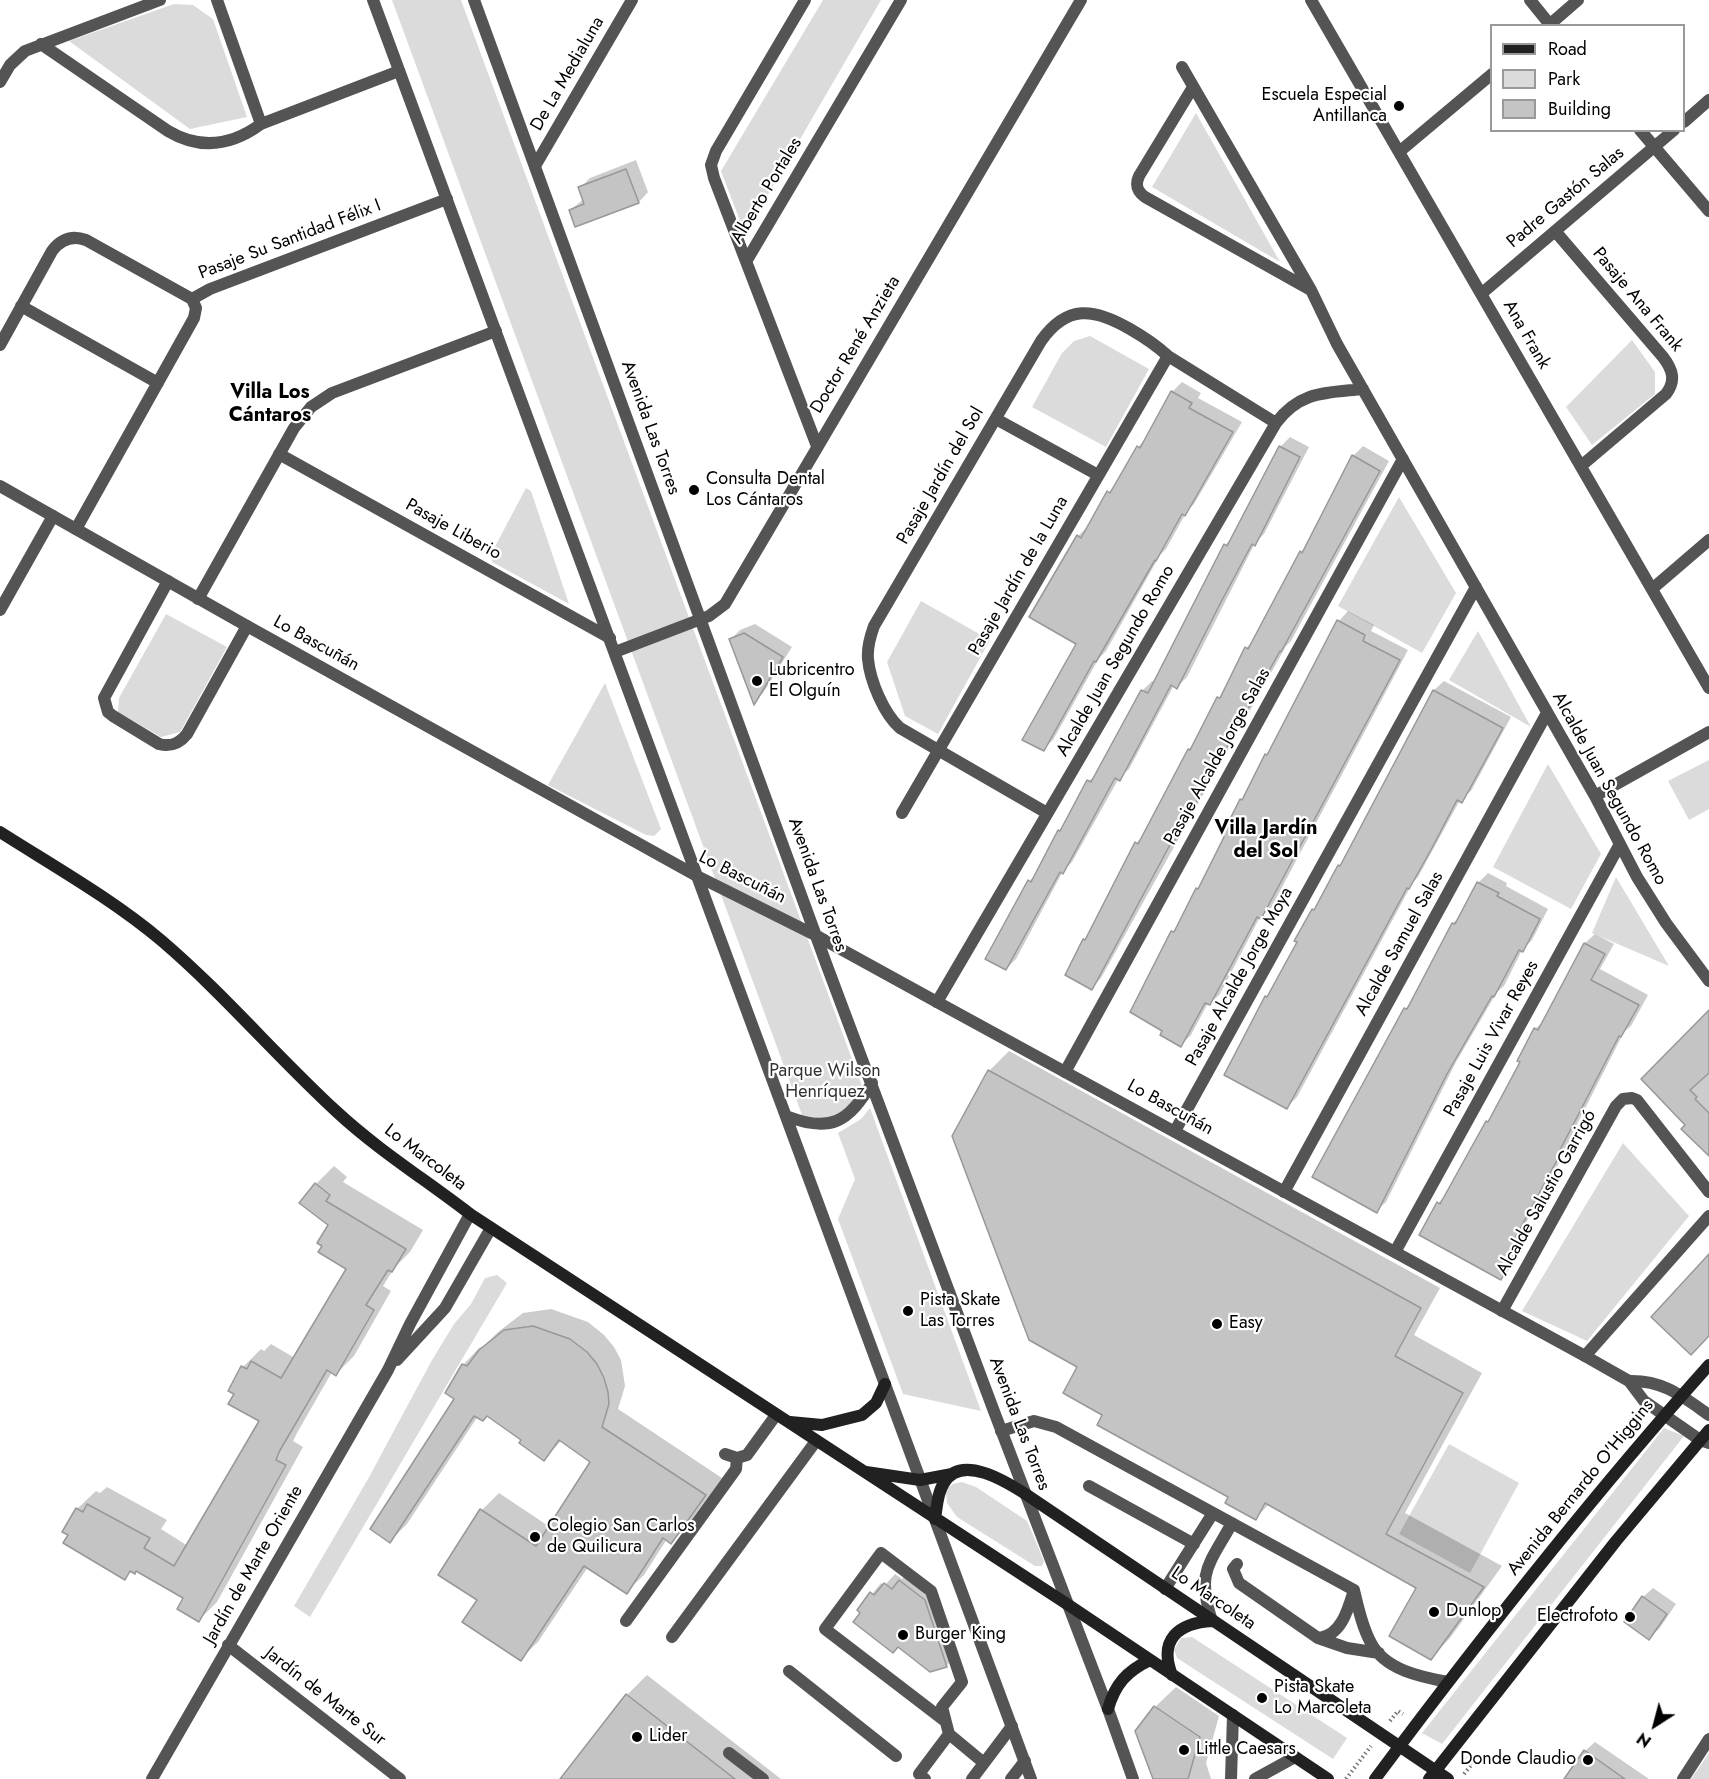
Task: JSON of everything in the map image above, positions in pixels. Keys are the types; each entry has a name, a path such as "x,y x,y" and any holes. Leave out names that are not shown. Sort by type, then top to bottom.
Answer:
{"main road":[{"name":"Lo Marcoleta","path":"0,832 108,900 148,930 224,999 339,1114 393,1158 470,1214 1070,1606 1328,1779"},
{"name":"Avenida Bernardo O'Higgins","path":"1375,1779 1553,1548 1664,1415 1709,1365"},
{"path":"781,1418 822,1425 862,1415 876,1403 885,1384"},
{"path":"1432,1775 1623,1532 1704,1442 1709,1430"},
{"name":"Lo Marcoleta","path":"862,1471 920,1480 963,1470 978,1471 999,1479 1027,1495 1400,1745 1432,1775 1448,1779"},
{"path":"935,1519 941,1489 952,1474"},
{"path":"1172,1675 1168,1650 1179,1631 1191,1623 1212,1621"},
{"path":"1108,1709 1123,1677 1136,1666 1150,1660"}],"street":[{"path":"0,82 17,57 41,44 160,0"},
{"path":"217,0 261,124"},
{"path":"373,0 1031,1779"},
{"name":"Avenida Las Torres","path":"474,0 700,620 1001,1431 1070,1606 1132,1779"},
{"name":"De La Medialuna","path":"535,166 632,0"},
{"path":"747,260 714,178 712,158 806,0"},
{"name":"Alberto Portales","path":"817,446 747,260 901,0"},
{"name":"Doctor René Anzieta","path":"615,652 700,620 717,611 724,604 1081,0"},
{"name":"Ana Frank","path":"1311,0 1709,688"},
{"path":"1530,0 1549,24"},
{"path":"1551,24 1578,0"},
{"path":"41,44 181,139 195,143 220,144 241,137 261,124 399,71"},
{"name":"Alcalde Juan Segundo Romo","path":"1182,67 1311,290 1337,344 1595,796 1651,901 1709,981"},
{"path":"1399,152 1490,75"},
{"path":"1193,87 1139,176 1138,191 1311,290"},
{"path":"1685,120 1709,100"},
{"path":"1642,132 1709,211"},
{"name":"Padre Gastón Salas","path":"1481,294 1672,132"},
{"name":"Pasaje Su Santidad Félix I","path":"76,529 196,313 192,299 221,285 447,200"},
{"name":"Pasaje Ana Frank","path":"1556,231 1663,357 1672,372 1673,380 1671,388 1659,400 1581,466"},
{"path":"0,345 56,245 67,238 86,240 192,299"},
{"path":"21,306 158,383"},
{"name":"Pasaje Jardín del Sol","path":"1047,813 900,728 888,715 869,668 868,648 874,626 1041,341 1053,325 1070,315 1092,313 1114,320 1276,423"},
{"path":"198,598 301,417 321,399 496,331"},
{"name":"Pasaje Jardín de la Luna","path":"902,813 1168,356"},
{"name":"Alcalde Juan Segundo Romo","path":"937,1002 1276,423 1288,409 1307,397 1320,393 1363,389"},
{"path":"996,419 1098,475"},
{"name":"Pasaje Liberio","path":"279,454 609,638"},
{"name":"Pasaje Alcalde Jorge Salas","path":"1065,1072 1403,459"},
{"name":"Lo Bascuñán","path":"0,486 697,876 817,936 1629,1380 1644,1401 1704,1442"},
{"path":"0,610 53,516"},
{"path":"1652,589 1709,540"},
{"path":"168,581 104,699 108,711 113,716 159,744 175,745 182,741 247,626"},
{"name":"Pasaje Alcalde Jorge Moya","path":"1174,1131 1476,587"},
{"name":"Alcalde Samuel Salas","path":"1284,1192 1547,713"},
{"path":"1595,796 1709,732"},
{"name":"Pasaje Luis Vivar Reyes","path":"1395,1252 1620,844"},
{"path":"786,1116 812,1124 831,1124 839,1121 852,1112 872,1083"},
{"name":"Alcalde Salustio Garrigó","path":"1502,1311 1619,1101 1632,1098 1640,1104 1709,1191"},
{"name":"Jardín de Marte Oriente","path":"152,1779 388,1370 410,1323 470,1214"},
{"path":"1585,1356 1709,1216"},
{"name":"Jardín de Marte Oriente","path":"388,1370 445,1308 491,1228"},
{"name":"Lo Bascuñán","path":"1629,1380 1658,1383 1682,1395 1709,1415"},
{"path":"626,1621 736,1469 731,1456 747,1455 781,1418"},
{"path":"1001,1431 1034,1421 1056,1427 1353,1590 1371,1643 1379,1653 1406,1672 1448,1682"},
{"path":"672,1637 816,1442"},
{"path":"1089,1486 1194,1544"},
{"path":"1165,1589 1213,1513"},
{"path":"1212,1621 1205,1598 1204,1578 1206,1569 1232,1523"},
{"path":"945,1721 825,1629 881,1553 931,1591 962,1682 942,1707 949,1734 984,1763"},
{"path":"1237,1564 1233,1569 1239,1583 1318,1638 1347,1648 1379,1653"},
{"path":"1318,1638 1331,1635 1339,1626 1353,1590"},
{"name":"Jardín de Marte Sur","path":"228,1645 400,1779"},
{"path":"789,1671 896,1756"},
{"path":"1230,1779 1233,1715"},
{"path":"972,1779 1012,1726"},
{"path":"925,1779 919,1774 949,1734"},
{"path":"1683,1779 1709,1739"},
{"path":"729,1753 763,1779"},
{"path":"1259,1778 1295,1757"},
{"path":"1011,1779 1025,1761"}],"path":[{"path":"1398,1711 1416,1723"},
{"path":"1453,1749 1473,1763 1461,1779"}],"green space":[{"name":"Parque Wilson Henríquez","path":"392,0 461,0 862,1086 853,1102 830,1120 802,1115"},
{"path":"823,0 881,0 745,234 721,171"},
{"path":"174,4 193,5 213,19 247,117 190,129 69,41"},
{"path":"1196,113 1280,262 1152,187"},
{"path":"1090,336 1149,369 1106,447 1032,407 1062,353 1074,341"},
{"path":"1632,340 1655,372 1655,394 1592,445 1566,407"},
{"path":"526,488 531,491 569,604 492,562 491,554"},
{"path":"1399,497 1456,593 1422,653 1338,606"},
{"path":"921,601 990,640 938,734 905,716 887,662"},
{"path":"166,614 227,647 180,732 161,737 118,712 119,698"},
{"path":"1478,631 1531,727 1449,680"},
{"path":"605,683 661,829 654,836 646,835 548,785"},
{"path":"1709,760 1709,809 1689,820 1668,781"},
{"path":"1548,764 1601,854 1571,909 1493,867"},
{"path":"1616,877 1669,966 1592,933"},
{"name":"Pista Skate Las Torres","path":"870,1108 981,1411 903,1394 838,1219 855,1179 838,1133 861,1119"},
{"path":"1623,1143 1689,1216 1587,1341 1522,1311"},
{"path":"497,1275 507,1283 310,1617 294,1606 454,1324 471,1304 485,1278"},
{"path":"1664,1428 1684,1436 1442,1744 1422,1733"},
{"path":"1449,1444 1519,1483 1470,1573 1399,1534"},
{"path":"962,1482 976,1487 1027,1521 1044,1561 1042,1566 1035,1566 957,1517 947,1503 946,1489"},
{"name":"Pista Skate Lo Marcoleta","path":"1192,1637 1347,1738 1333,1759 1177,1658 1174,1650 1181,1638"},
{"path":"1709,1753 1709,1779 1691,1779"}],"building":[{"path":"626,169 639,203 575,227 569,210 584,204 578,187"},
{"path":"1171,391 1192,403 1189,408 1233,432 1185,516 1182,514 1096,662 1094,661 1044,751 1022,740 1076,644 1029,617 1077,535 1081,538 1107,491 1110,493 1137,446 1140,448"},
{"path":"1279,446 1300,457 1255,546 1252,544 1177,689 1171,685 1120,781 1115,778 1063,874 1060,872 1006,970 985,959 1028,880 1031,882 1087,780 1091,782 1141,690 1148,693 1224,544 1227,546"},
{"path":"1352,455 1380,471 1281,652 1173,844 1171,843 1092,990 1065,975 1135,842 1138,844 1217,697 1220,698 1245,647 1248,649 1300,551 1302,553"},
{"path":"1337,620 1365,635 1363,641 1400,660 1261,919 1257,917 1210,1005 1205,1003 1181,1047 1160,1035 1162,1031 1130,1012 1171,931 1174,932 1196,888 1198,889 1240,799 1242,800 1265,754 1267,755"},
{"name":"Lubricentro El Olguín","path":"744,633 783,657 754,705 729,639"},
{"path":"1433,690 1503,728 1462,803 1457,800 1409,889 1407,888 1287,1109 1224,1075 1265,996 1267,997 1297,942 1294,941 1338,865 1340,866"},
{"path":"1477,882 1499,893 1497,896 1540,919 1523,952 1519,950 1494,997 1492,996 1447,1074 1377,1213 1312,1177 1404,1008 1407,1009 1452,923 1455,924"},
{"path":"1584,943 1605,954 1591,980 1639,1005 1621,1037 1619,1036 1560,1150 1562,1151 1513,1242 1520,1246 1501,1280 1419,1235 1437,1202 1440,1204 1486,1121 1488,1122 1520,1062 1517,1061 1534,1028 1538,1030"},
{"path":"1709,1010 1709,1073 1690,1090 1697,1097 1695,1099 1709,1113 1709,1156 1681,1129 1685,1125 1641,1079"},
{"name":"Easy","path":"988,1070 1421,1308 1395,1356 1463,1393 1386,1534 1484,1587 1431,1660 1389,1636 1416,1588 1265,1503 1256,1520 1225,1503 1228,1497 1097,1425 1102,1415 1063,1393 1077,1367 1029,1340 952,1136"},
{"path":"315,1183 330,1195 326,1201 406,1249 392,1272 388,1270 366,1305 374,1310 336,1376 327,1370 279,1452 276,1460 286,1465 199,1622 177,1609 183,1598 136,1571 135,1574 130,1571 125,1580 63,1543 68,1535 62,1532 76,1508 83,1512 87,1504 150,1538 144,1548 174,1566 259,1421 228,1404 234,1394 228,1391 241,1366 247,1369 251,1361 281,1378 346,1269 318,1252 322,1246 317,1243 328,1225 299,1203"},
{"path":"1709,1254 1709,1336 1691,1355 1651,1317"},
{"path":"533,1326 570,1339 587,1352 597,1364 604,1378 609,1404 602,1427 706,1495 671,1544 663,1538 627,1594 584,1566 521,1661 462,1622 477,1600 438,1575 480,1509 536,1546 590,1462 559,1440 544,1461 519,1443 521,1440 487,1416 483,1421 474,1416 390,1543 370,1529 454,1399 445,1393 462,1364 467,1366 479,1350 504,1330"},
{"name":"Burger King","path":"899,1580 925,1600 947,1667 930,1672 898,1647 893,1653 853,1622 860,1613 857,1610 870,1592 874,1595 884,1583 892,1589"},
{"path":"1642,1596 1667,1614 1649,1640 1624,1622"},
{"name":"Lider","path":"626,1694 735,1779 560,1779"},
{"path":"1154,1706 1200,1737 1188,1779 1153,1779 1135,1731"},
{"name":"Donde Claudio","path":"1584,1750 1625,1779 1564,1779"}],"place":[{"name":"Escuela Especial Antillanca","path":"1399,106"},
{"name":"Consulta Dental Los Cántaros","path":"694,490"},
{"name":"Lubricentro El Olguín","path":"757,681"},
{"name":"Pista Skate Las Torres","path":"908,1311"},
{"name":"Easy","path":"1217,1324"},
{"name":"Colegio San Carlos de Quilicura","path":"535,1537"},
{"name":"Dunlop","path":"1434,1612"},
{"name":"Electrofoto","path":"1630,1617"},
{"name":"Burger King","path":"903,1635"},
{"name":"Pista Skate Lo Marcoleta","path":"1262,1698"},
{"name":"Lider","path":"637,1737"},
{"name":"Little Caesars","path":"1184,1750"},
{"name":"Donde Claudio","path":"1588,1760"}],"district":[{"name":"Villa Los Cántaros","path":"270,404"},
{"name":"Villa Jardín del Sol","path":"1266,840"}]}
